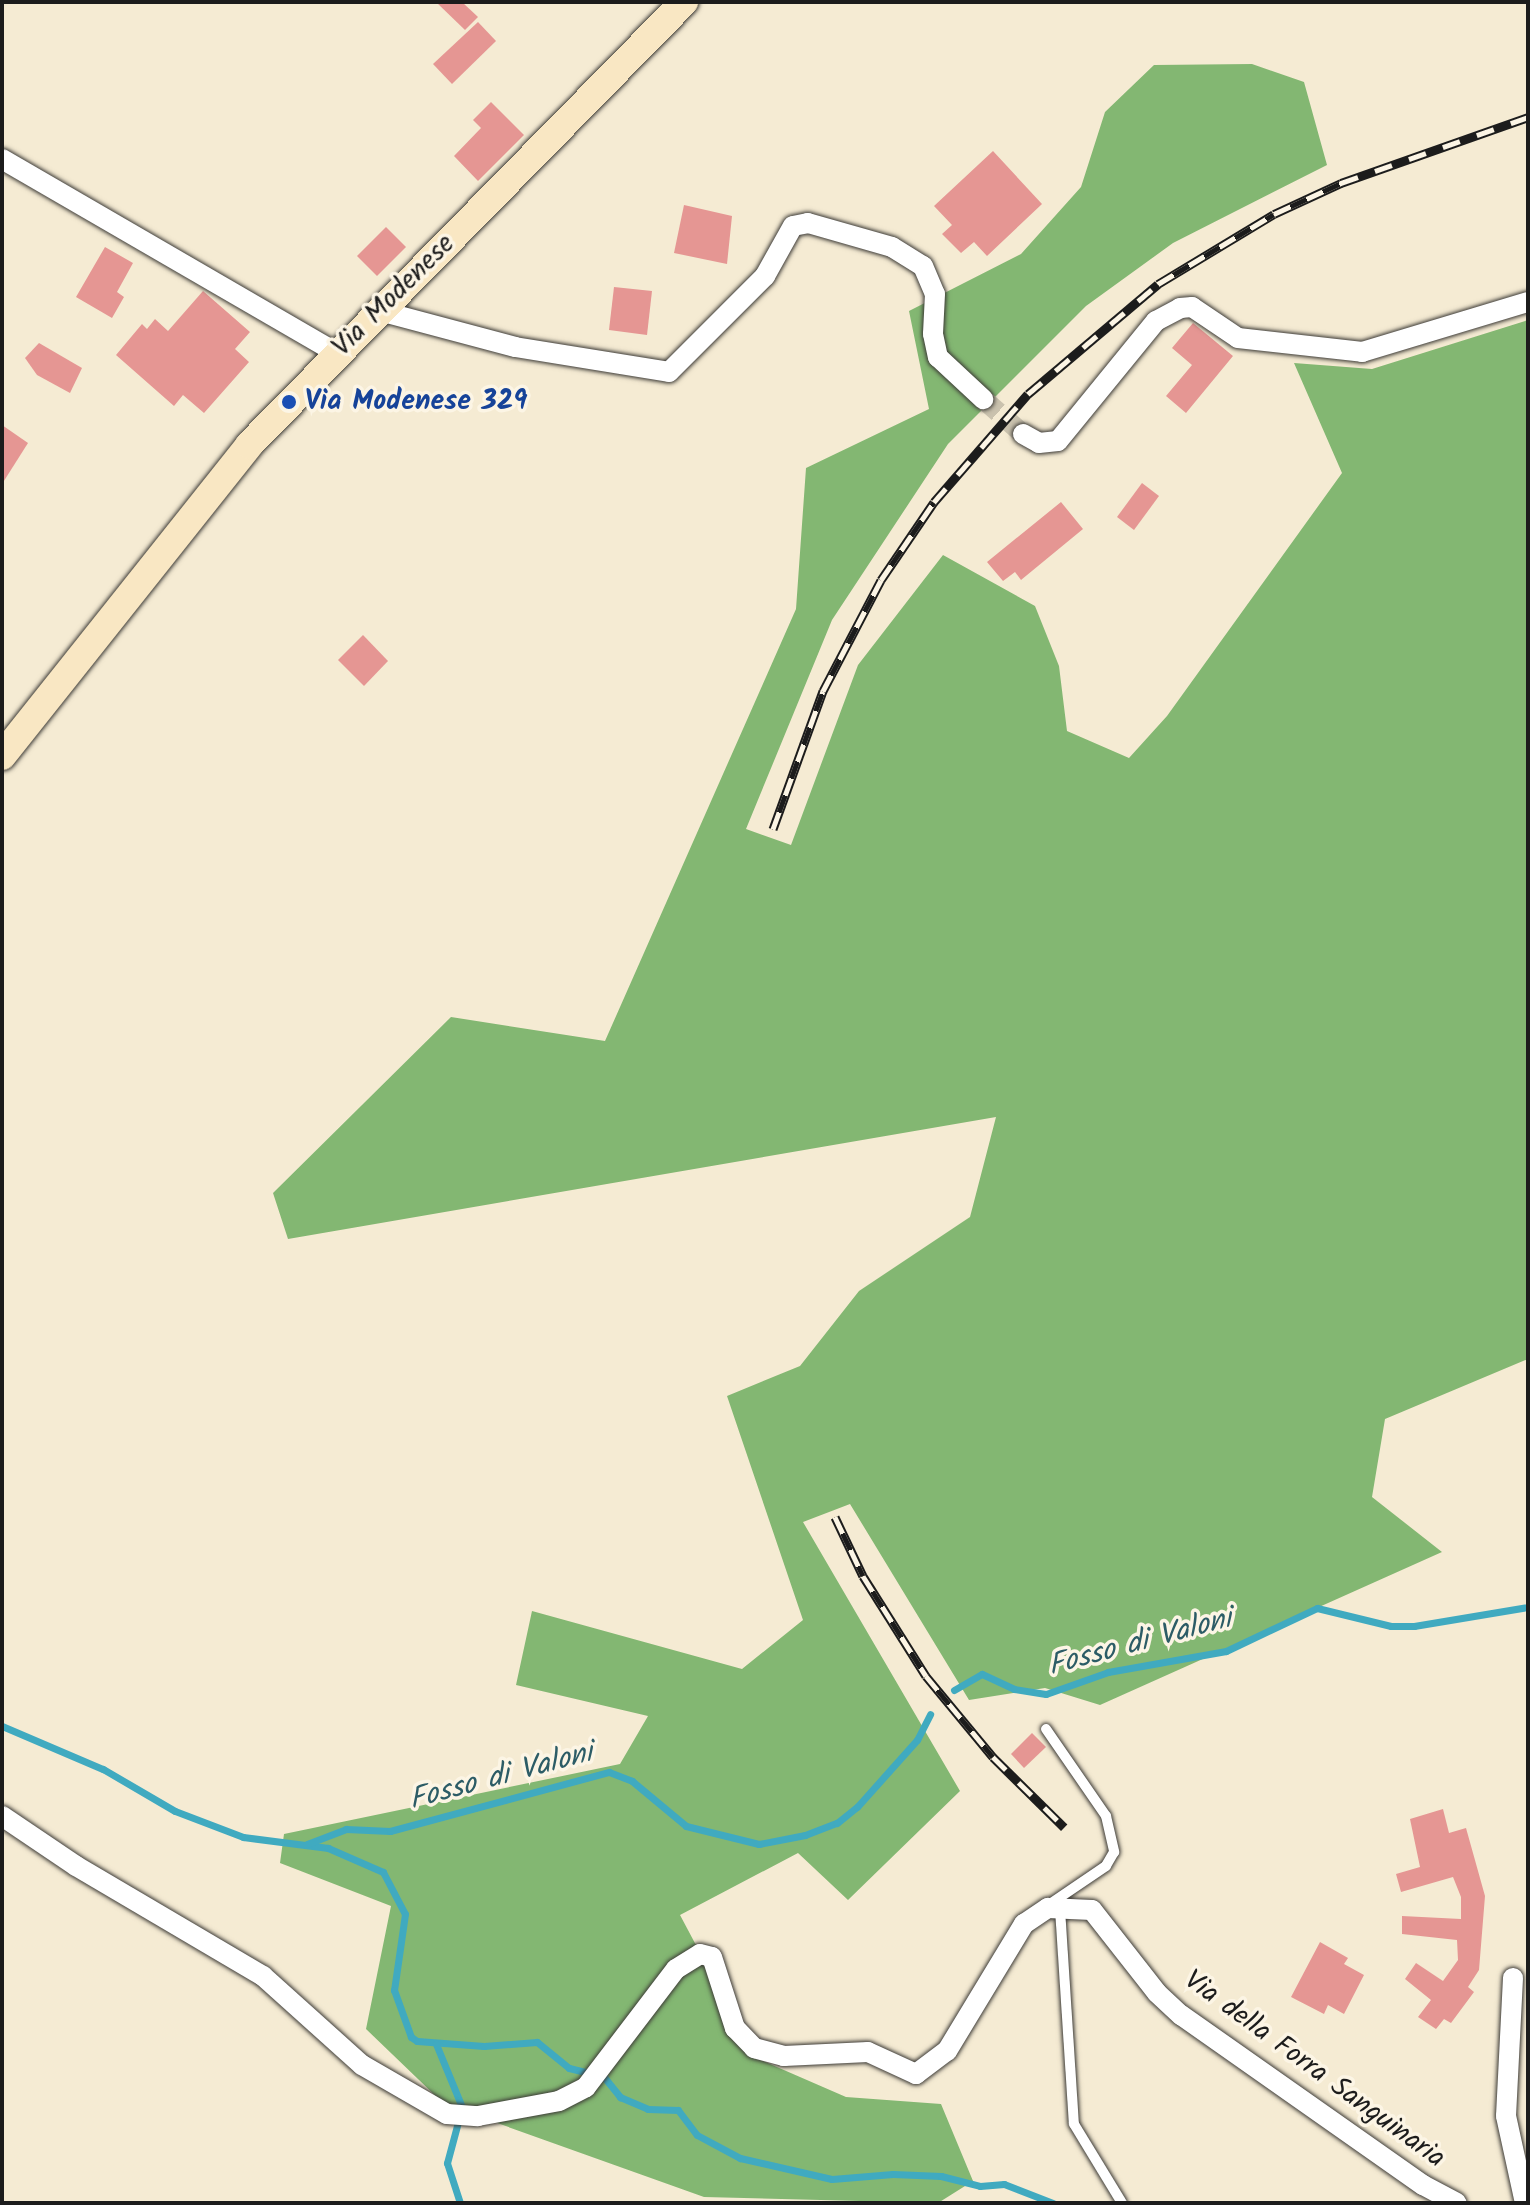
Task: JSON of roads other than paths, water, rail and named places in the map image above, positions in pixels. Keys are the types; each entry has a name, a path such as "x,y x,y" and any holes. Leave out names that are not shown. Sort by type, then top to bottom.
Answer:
{"street":[{"name":"Via Modenese","path":"2,756 216,482 337,353 684,2"},
{"path":"2,159 337,353"},
{"path":"380,311 515,347 669,372 765,276 793,226 808,223 892,247 923,266 935,294 933,334 938,357 983,399"},
{"path":"1023,434 1039,443 1058,441 1156,321 1180,308 1192,307 1238,338 1362,352 1528,302"},
{"path":"2,1816 76,1866 263,1976 362,2065 447,2114 478,2116 559,2101 586,2087 676,1969 700,1954 712,1957 724,1980 735,2028 754,2048 784,2056 868,2052 916,2074 947,2051 1024,1924 1054,1908"},
{"name":"Via della Forra Sanguinaria","path":"1054,1908 1092,1910 1181,2015 1423,2185 1457,2203"},
{"path":"1513,1978 1506,2116 1525,2203"}],"lane":[{"path":"1046,1729 1106,1816 1114,1841 1112,1861 1054,1908 1069,2104 1080,2141 1122,2203"}],"waterway":[{"name":"Fosso di Valoni","path":"954,1690 982,1674 1014,1689 1046,1694 1108,1672 1226,1651 1317,1608 1391,1626 1414,1626 1528,1607"},
{"name":"Fosso di Valoni","path":"307,1844 346,1829 390,1831 609,1772 632,1781 686,1826 759,1844 805,1835 837,1823 857,1807 917,1740 930,1714"},
{"path":"2,1726 103,1769 175,1811 243,1837 328,1848 383,1872 405,1914 394,1990 411,2037 417,2041 484,2046 537,2042 569,2068 604,2077 620,2097 648,2109 678,2110 697,2135 740,2158 832,2179 893,2174 941,2176 980,2186 1004,2184 1053,2203"},
{"path":"436,2044 462,2107 447,2163 460,2203"}],"tunnel":[{"path":"983,399 1023,434"}],"railway":[{"path":"773,829 823,691 881,580 934,502 1028,394 1158,284 1274,214 1341,183 1528,117"},
{"path":"835,1517 863,1576 926,1676 993,1757 1064,1827"}],"place":[{"name":"Via Modenese 329","path":"289,402"}]}
